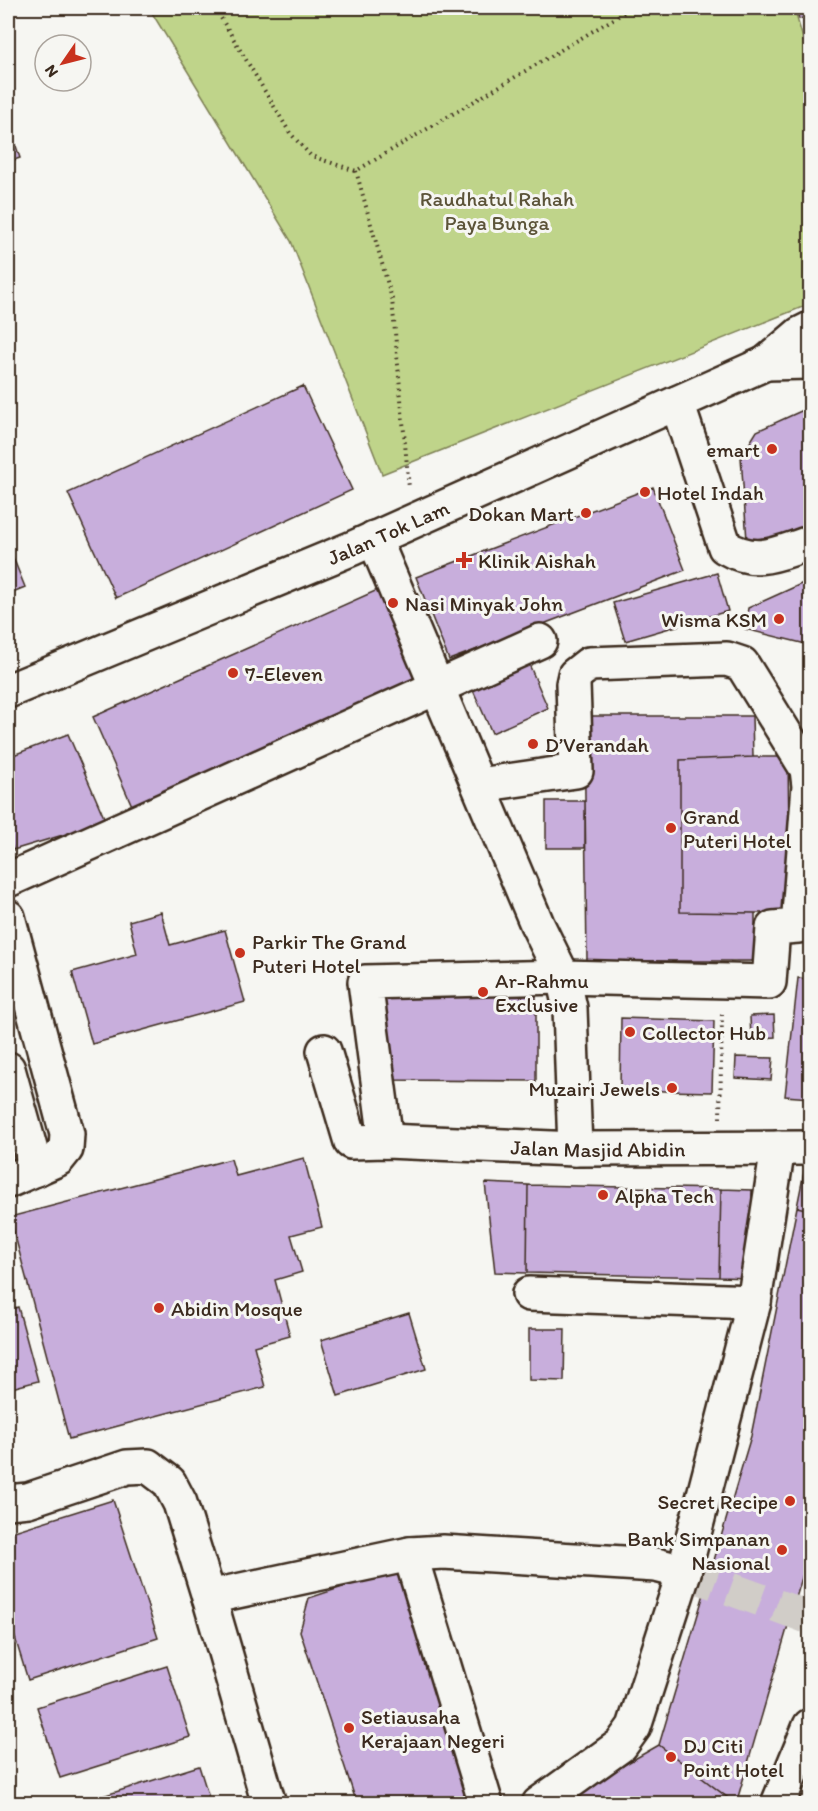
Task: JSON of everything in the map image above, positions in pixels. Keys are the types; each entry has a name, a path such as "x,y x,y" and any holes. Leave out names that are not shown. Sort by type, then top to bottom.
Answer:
{"street":[{"name":"Jalan Tok Lam","path":"8,690 375,538 766,363 800,334 810,329"},
{"name":"Jalan Tok Lam","path":"766,363 810,362"},
{"path":"677,403 725,547 737,554 759,558 810,543"},
{"path":"375,538 537,924 563,978 570,1008 575,1149"},
{"path":"8,880 540,641"},
{"path":"386,1141 365,982 563,978 769,982 773,928 798,926 809,786 807,769 742,664 727,659 589,664 575,675 573,684 576,771 478,785"},
{"path":"8,916 67,1134 66,1149 58,1159 22,1175 8,1069"},
{"name":"Jalan Masjid Abidin","path":"324,1051 351,1142 386,1141 575,1149 810,1148"},
{"path":"539,1803 621,1744 634,1727 684,1572 754,1302 778,1148"},
{"path":"529,1294 754,1302"},
{"path":"8,1502 28,1500 127,1467 148,1466 169,1482 180,1503 209,1596 268,1803"},
{"path":"209,1596 410,1554 443,1552 656,1565 684,1572"},
{"path":"410,1554 486,1803"},
{"path":"778,1803 810,1726"}],"path":[{"path":"215,8 290,133 311,156 356,171 632,8"},
{"path":"356,171 392,299 412,522"},
{"path":"719,1128 722,1012"}],"green space":[{"name":"Raudhatul Rahah Paya Bunga","path":"149,8 794,8 810,62 810,304 382,474 291,241"}],"building":[{"path":"796,8 810,8 810,16 799,19"},
{"path":"8,122 20,158 8,162"},
{"path":"303,386 352,490 116,598 68,493"},
{"path":"810,407 810,533 747,540 741,457 757,431"},
{"path":"653,487 685,570 449,660 416,577"},
{"path":"8,545 25,587 8,594"},
{"path":"717,573 728,611 625,641 613,603"},
{"name":"Wisma KSM","path":"810,580 810,645 745,629 748,608"},
{"path":"382,588 427,687 137,817 93,717"},
{"path":"525,655 548,708 492,733 468,679"},
{"path":"584,716 752,716 753,757 680,760 680,912 755,913 755,961 587,961"},
{"path":"584,716 752,716 753,757 788,757 790,913 755,913 755,961 587,961"},
{"path":"68,734 106,822 13,850 8,835 8,757"},
{"path":"546,801 585,801 585,848 546,848"},
{"path":"161,912 170,945 225,930 245,1002 92,1044 72,972 137,954 129,921"},
{"path":"798,978 810,979 810,1098 785,1096"},
{"path":"383,987 536,987 536,1081 384,1080"},
{"path":"774,1015 775,1037 751,1039 750,1016"},
{"path":"621,1018 714,1021 712,1092 620,1090"},
{"path":"736,1057 773,1058 771,1080 735,1078"},
{"name":"Abidin Mosque","path":"304,1158 322,1227 291,1235 302,1272 275,1280 290,1336 254,1346 265,1387 69,1439 10,1217 231,1159 236,1176"},
{"path":"804,1172 810,1173 810,1210 797,1207"},
{"path":"485,1183 528,1185 527,1273 495,1272"},
{"path":"528,1185 721,1189 719,1277 527,1273"},
{"path":"721,1189 752,1190 750,1278 719,1277"},
{"path":"797,1207 810,1210 810,1550 736,1804 659,1745 751,1436"},
{"path":"18,1307 38,1381 8,1389 8,1310"},
{"path":"409,1313 426,1369 338,1396 321,1340"},
{"path":"529,1329 565,1329 564,1381 529,1380"},
{"path":"113,1500 158,1638 28,1680 8,1615 8,1533"},
{"path":"404,1567 478,1804 357,1804 300,1631 309,1598"},
{"path":"167,1666 190,1737 60,1778 37,1707"},
{"path":"659,1745 736,1804 556,1804"},
{"path":"199,1766 211,1804 77,1804"}],"tunnel":[{"path":"684,1572 810,1618"}],"place":[{"name":"emart","path":"772,449"},
{"name":"Hotel Indah","path":"645,492"},
{"name":"Dokan Mart","path":"586,513"},
{"name":"Klinik Aishah","path":"464,560"},
{"name":"Nasi Minyak John","path":"393,603"},
{"name":"Wisma KSM","path":"779,619"},
{"name":"7-Eleven","path":"233,673"},
{"name":"D’Verandah","path":"533,744"},
{"name":"Grand Puteri Hotel","path":"671,828"},
{"name":"Parkir The Grand Puteri Hotel","path":"240,953"},
{"name":"Ar-Rahmu Exclusive","path":"483,992"},
{"name":"Collector Hub","path":"630,1032"},
{"name":"Muzairi Jewels","path":"672,1088"},
{"name":"Alpha Tech","path":"603,1195"},
{"name":"Abidin Mosque","path":"159,1308"},
{"name":"Secret Recipe","path":"790,1501"},
{"name":"Bank Simpanan Nasional","path":"782,1550"},
{"name":"Setiausaha Kerajaan Negeri","path":"349,1728"},
{"name":"DJ Citi Point Hotel","path":"671,1757"}]}
